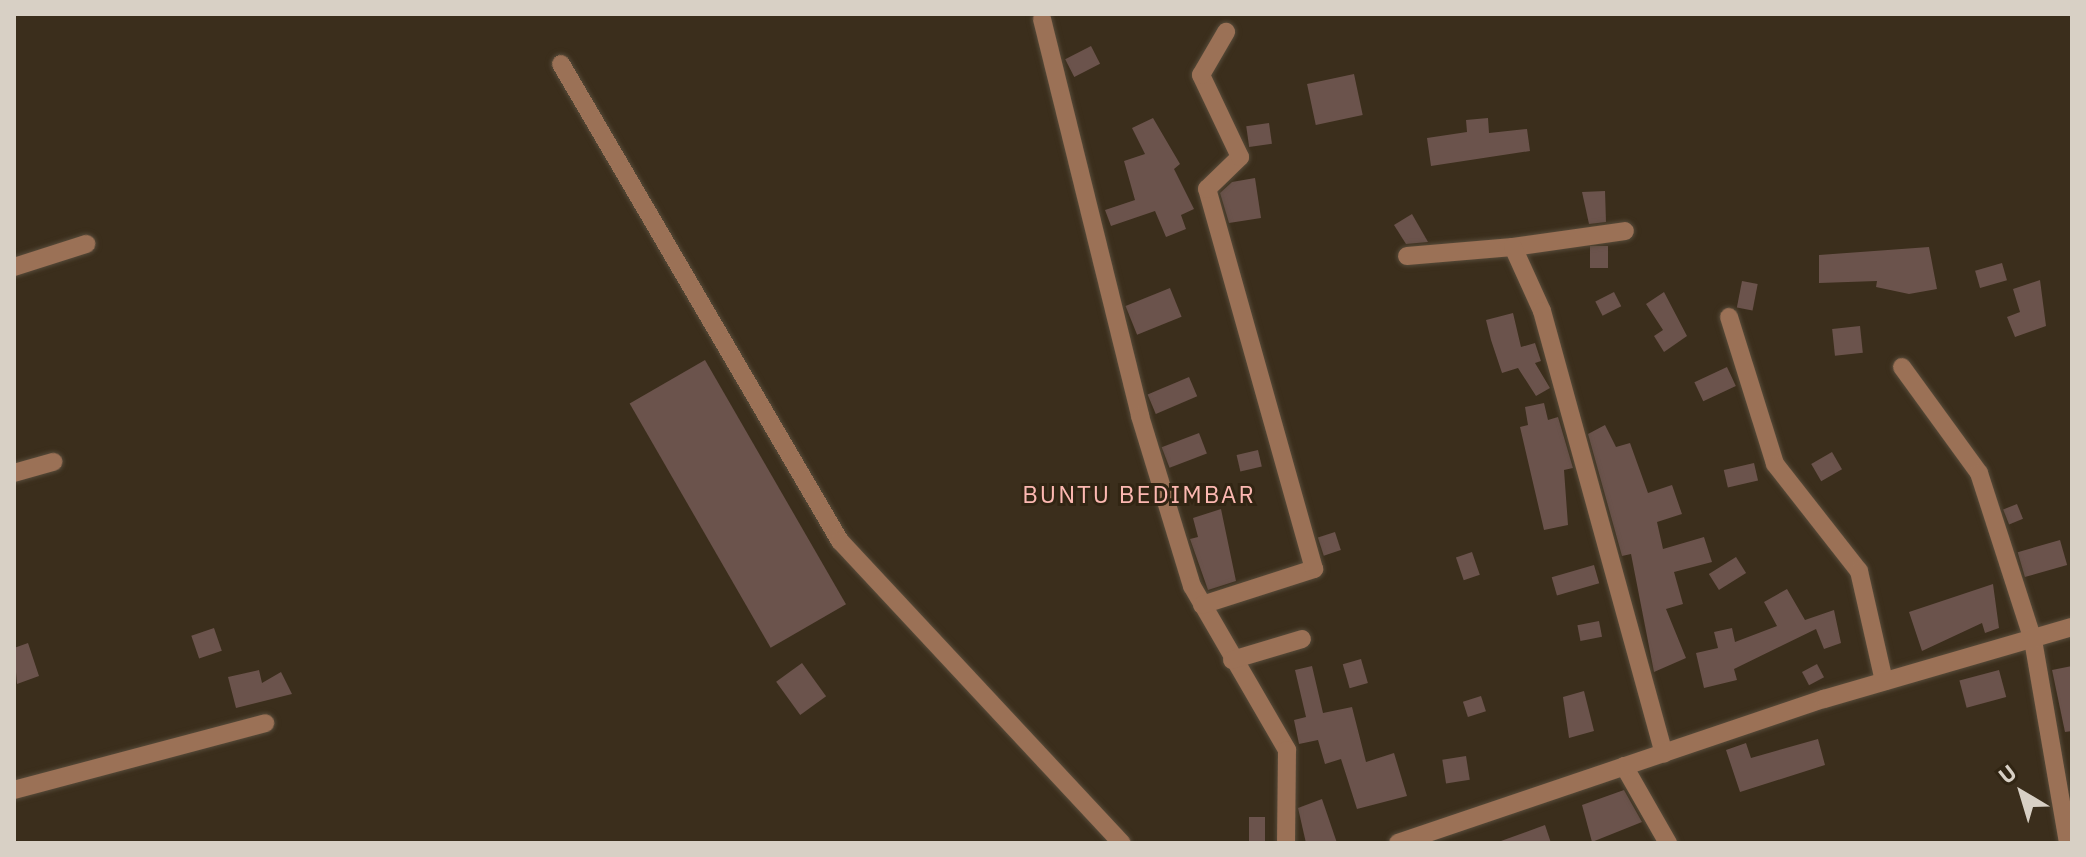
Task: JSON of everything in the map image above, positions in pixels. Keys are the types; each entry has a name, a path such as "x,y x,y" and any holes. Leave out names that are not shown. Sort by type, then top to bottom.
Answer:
{"street":[{"path":"1042,19 1140,416 1202,605 1287,750 1286,843"},
{"path":"1202,605 1314,569 1207,189 1240,157 1201,75 1226,32"},
{"path":"561,64 840,541 1122,843"},
{"path":"1407,256 1513,247 1625,231"},
{"path":"14,267 86,244"},
{"path":"1513,247 1542,311 1664,753"},
{"path":"1729,317 1775,464 1859,571 1884,681"},
{"path":"1902,367 1971,453 2033,640 2068,843"},
{"path":"14,473 53,462"},
{"path":"1398,843 1884,681 2072,627"},
{"path":"1232,660 1302,639"},
{"path":"14,790 265,723"},
{"path":"1624,766 1668,843"}],"building":[{"path":"1091,46 1100,64 1074,77 1065,59"},
{"path":"1354,74 1363,115 1316,125 1307,84"},
{"path":"1153,118 1180,164 1174,169 1194,209 1181,215 1186,229 1166,237 1155,211 1111,226 1105,210 1135,200 1124,161 1145,154 1132,128"},
{"path":"1488,118 1489,133 1527,129 1530,151 1431,166 1427,138 1467,132 1466,120"},
{"path":"1269,123 1272,144 1249,147 1246,126"},
{"path":"1255,178 1261,218 1229,223 1220,193 1232,182"},
{"path":"1605,191 1606,222 1589,224 1582,192"},
{"path":"1412,214 1428,242 1406,244 1394,225"},
{"path":"1590,246 1608,246 1608,268 1590,268"},
{"path":"1929,247 1937,289 1909,294 1876,287 1877,281 1819,283 1819,255"},
{"path":"2002,263 2007,280 1980,288 1975,271"},
{"path":"2040,280 2046,326 2015,337 2007,317 2020,312 2013,289"},
{"path":"1742,281 1758,284 1753,311 1737,308"},
{"path":"1170,288 1182,317 1137,335 1125,306"},
{"path":"1614,292 1621,306 1603,316 1595,302"},
{"path":"1664,292 1687,336 1664,352 1654,336 1663,330 1646,304"},
{"path":"1513,313 1521,347 1535,343 1541,361 1535,363 1550,388 1536,396 1518,368 1502,373 1491,340 1486,320"},
{"path":"1860,326 1863,353 1835,356 1832,329"},
{"path":"705,360 846,604 771,648 630,404"},
{"path":"1727,367 1736,386 1703,401 1694,382"},
{"path":"1189,377 1197,396 1156,414 1148,395"},
{"path":"1544,403 1548,420 1558,417 1573,468 1564,470 1568,525 1544,530 1520,427 1528,425 1525,407"},
{"path":"1605,425 1616,447 1630,443 1648,493 1672,485 1682,514 1657,522 1663,549 1704,537 1712,562 1674,572 1683,604 1666,609 1686,658 1654,672 1631,554 1622,556 1588,434"},
{"path":"1199,433 1207,454 1170,468 1162,447"},
{"path":"1258,450 1262,467 1240,472 1237,455"},
{"path":"1832,452 1842,469 1821,481 1811,464"},
{"path":"1754,463 1758,481 1728,488 1724,470"},
{"path":"2017,504 2023,519 2009,524 2003,510"},
{"path":"1221,509 1236,581 1208,590 1190,539 1198,537 1193,518"},
{"path":"1335,532 1341,550 1324,556 1318,538"},
{"path":"2060,540 2067,565 2025,577 2018,552"},
{"path":"1472,552 1480,575 1464,580 1456,558"},
{"path":"1736,557 1746,573 1719,590 1709,574"},
{"path":"1594,565 1599,583 1557,595 1552,577"},
{"path":"1993,584 1999,628 1985,633 1982,623 1922,651 1909,612"},
{"path":"1787,589 1805,620 1834,610 1841,643 1824,649 1816,629 1734,669 1737,680 1704,688 1696,653 1718,648 1714,632 1732,628 1735,642 1777,626 1764,602"},
{"path":"1599,621 1602,637 1580,641 1577,625"},
{"path":"214,628 222,651 199,659 191,636"},
{"path":"28,643 39,676 17,684 14,648"},
{"path":"1361,659 1368,683 1350,688 1343,664"},
{"path":"802,663 826,696 800,715 776,682"},
{"path":"1817,664 1824,677 1809,685 1802,672"},
{"path":"1312,666 1323,713 1352,707 1366,762 1394,753 1407,796 1357,809 1341,759 1325,764 1318,740 1299,744 1294,720 1306,717 1295,670"},
{"path":"2072,666 2072,731 2065,732 2052,670"},
{"path":"259,670 262,683 281,672 292,694 236,708 228,677"},
{"path":"1999,670 2006,697 1967,708 1959,681"},
{"path":"1584,691 1594,731 1569,738 1563,697"},
{"path":"1481,696 1486,711 1468,717 1463,702"},
{"path":"1818,739 1825,765 1740,792 1726,750 1746,743 1751,758"},
{"path":"1466,756 1470,780 1446,783 1442,760"},
{"path":"1624,790 1642,822 1592,842 1582,805"},
{"path":"1322,799 1337,843 1306,843 1298,808"},
{"path":"1249,817 1265,817 1265,843 1249,843"},
{"path":"1545,825 1551,843 1501,843 1501,841"}],"district":[{"name":"BUNTU BEDIMBAR","path":"1139,495"}]}
